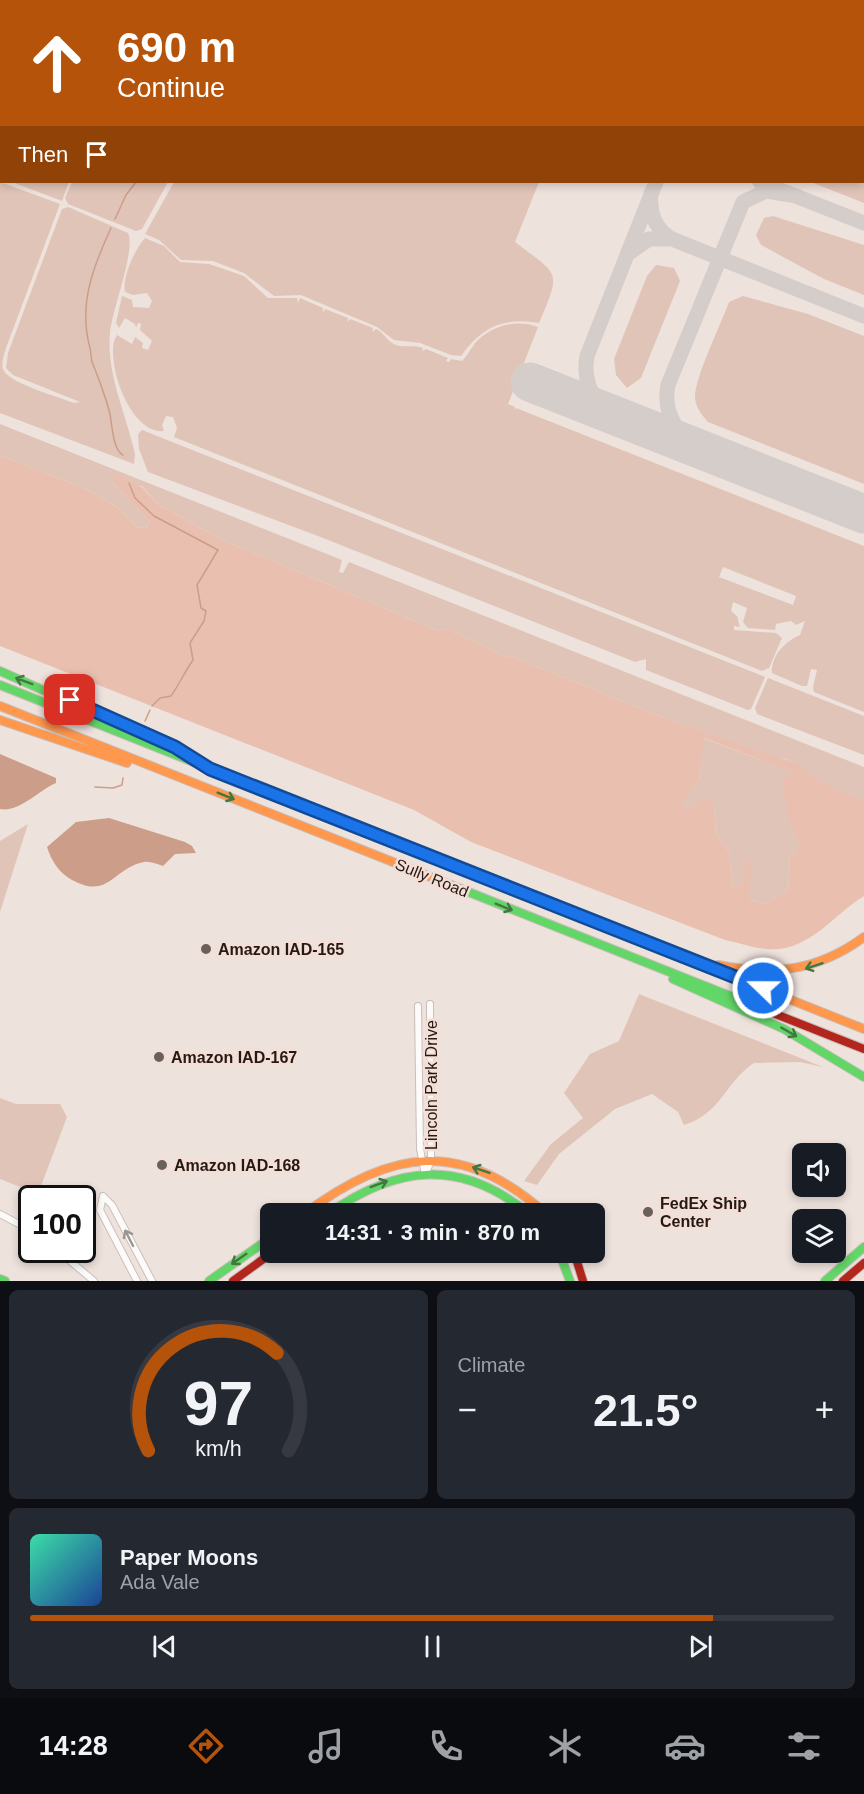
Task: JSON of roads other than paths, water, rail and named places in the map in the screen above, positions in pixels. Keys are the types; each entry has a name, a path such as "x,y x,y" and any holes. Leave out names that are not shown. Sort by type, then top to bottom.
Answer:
{"main road":[{"path":"0,671 175,747 210,769"},
{"name":"Sully Road","path":"0,686 864,1029"},
{"name":"Sully Road","path":"0,706 864,1049"},
{"path":"0,720 110,759 171,775"},
{"path":"682,956 740,970 781,972 807,968 834,958 864,937"},
{"path":"642,961 687,987 784,1029 864,1077"},
{"path":"321,1203 362,1176 391,1166 431,1161 465,1165 507,1180 533,1203"},
{"path":"343,1203 381,1183 425,1175 460,1178 485,1186 515,1203"},
{"path":"209,1281 260,1245"},
{"path":"825,1281 864,1247"},
{"path":"233,1281 260,1261"},
{"path":"563,1263 570,1281"},
{"path":"578,1263 584,1281"},
{"path":"843,1281 864,1263"},
{"path":"0,1279 5,1281"}],"street":[{"name":"Lincoln Park Drive","path":"425,1175 431,1161 430,1004"},
{"name":"Lincoln Park Drive","path":"418,1006 421,1161 425,1175"},
{"path":"137,1281 100,1210 103,1197 112,1205 153,1281"},
{"path":"0,1214 18,1224"},
{"path":"73,1263 94,1281"}],"waterway":[{"path":"115,219 126,195 135,183"},
{"path":"111,228 98,257 89,286 86,317 92,362 109,409 115,443 123,455"},
{"path":"129,483 135,498 154,516 218,550 197,585 201,608 206,611 204,621 190,643 193,660 171,696 160,698 152,706"},
{"path":"145,721 150,710"},
{"path":"95,787 113,788 122,785 123,778"}],"place":[{"name":"Amazon IAD-165","path":"206,949"},
{"name":"Amazon IAD-167","path":"159,1057"},
{"name":"Amazon IAD-168","path":"162,1165"},
{"name":"FedEx Ship Center","path":"648,1212"}]}
